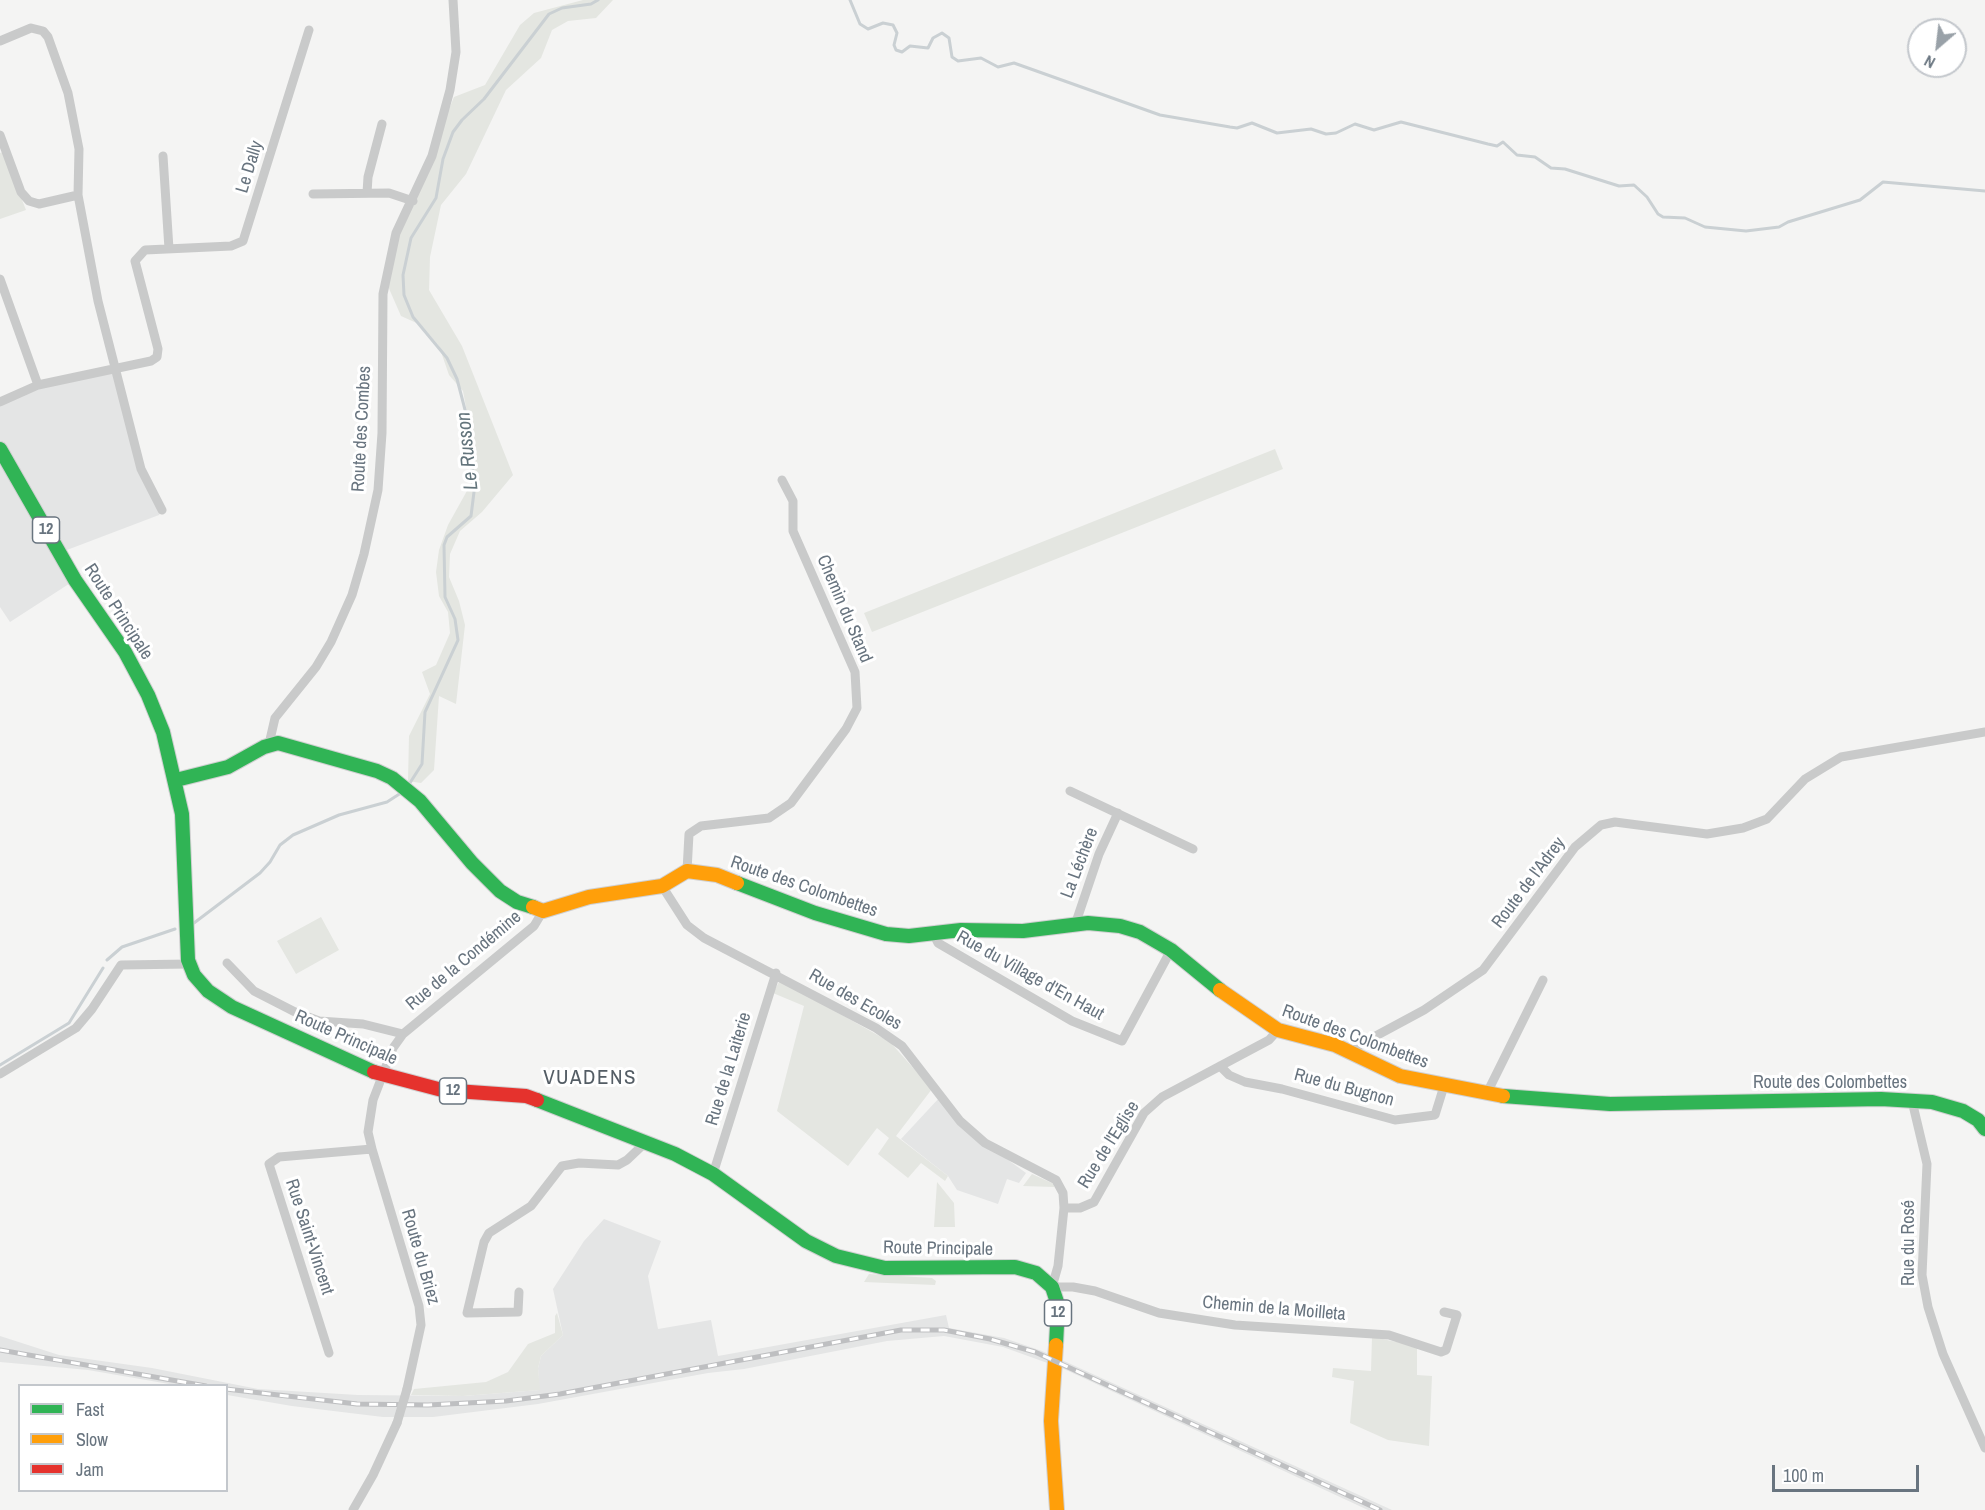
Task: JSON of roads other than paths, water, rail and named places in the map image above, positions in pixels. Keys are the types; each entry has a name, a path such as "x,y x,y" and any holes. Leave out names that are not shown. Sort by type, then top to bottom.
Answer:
{"street":[{"name":"Route des Combes","path":"269,744 275,718 316,667 331,642 352,595 364,554 378,490 382,433 383,294 393,242 432,156 450,90 456,52 453,0"},
{"path":"0,41 31,28 39,29 48,37 73,112 79,149 78,195 86,244 114,368 141,469 162,510"},
{"name":"Le Dally","path":"0,402 38,385 151,361 157,357 158,349 134,265 141,252 231,246 245,238 309,30"},
{"path":"367,192 368,177 382,124"},
{"path":"0,135 21,192 29,201 39,204 78,195"},
{"path":"163,156 169,249"},
{"path":"313,194 389,193 413,201"},
{"path":"0,279 38,385"},
{"name":"Route Principale","path":"0,449 69,571 125,652 163,732 176,780 182,814 185,937 189,964 201,983 217,998 383,1076 442,1090 526,1096 646,1142 713,1174 806,1240 836,1256 885,1268 1015,1267 1035,1274 1052,1287"},
{"name":"Chemin du Stand","path":"687,871 689,834 701,826 769,818 791,803 846,729 857,708 855,672 793,531 793,501 782,480"},
{"name":"Route de l'Adrey","path":"1353,1053 1359,1045 1424,1010 1483,969 1575,847 1601,825 1615,822 1707,834 1743,828 1767,819 1810,775 1841,757 1985,732"},
{"path":"176,780 228,767 269,744 293,745 377,771 406,788 486,879 517,902 543,911 589,897 662,886 687,871"},
{"name":"La Léchère","path":"1070,791 1193,849"},
{"name":"La Léchère","path":"1075,925 1099,854 1118,813"},
{"name":"Route des Colombettes","path":"687,871 717,875 862,928 909,936 961,930 1040,930 1075,925 1106,924 1132,929 1171,950 1232,999 1278,1030 1335,1045 1401,1076 1486,1095 1598,1104 1912,1101 1947,1104 1982,1122"},
{"name":"Rue des Ecoles","path":"662,886 687,926 704,938 776,973 876,1028 902,1046 960,1121 985,1143 1056,1180 1063,1194 1064,1208"},
{"name":"Rue de la Condémine","path":"383,1076 393,1048 403,1034 534,926 543,911"},
{"name":"Rue du Village d'En Haut","path":"933,933 939,943 1072,1021 1122,1041 1171,950"},
{"name":"Rue de la Condémine","path":"227,963 254,992 295,1012 319,1021 363,1024 403,1034"},
{"path":"0,1074 76,1028 92,1009 121,965 189,964"},
{"name":"Rue de la Laiterie","path":"713,1174 776,973"},
{"path":"1486,1095 1543,980"},
{"name":"Rue de l'Eglise","path":"1064,1208 1080,1208 1094,1202 1140,1120 1151,1106 1162,1097 1269,1040 1278,1030"},
{"name":"Rue du Bugnon","path":"1220,1066 1229,1075 1245,1083 1282,1089 1395,1120 1435,1115 1444,1086"},
{"name":"Route du Briez","path":"352,1510 373,1476 397,1423 420,1334 419,1306 368,1132 370,1115 383,1076"},
{"name":"Rue du Rosé","path":"1912,1101 1923,1138 1927,1164 1922,1275 1928,1307 1943,1354 1985,1448"},
{"path":"519,1292 518,1311 467,1313 484,1242 489,1233 531,1206 562,1166 579,1163 618,1166 646,1142"},
{"name":"Rue Saint-Vincent","path":"329,1353 269,1169 270,1164 279,1158 372,1149"},
{"path":"1052,1287 1058,1266 1064,1208"},
{"name":"Chemin de la Moilleta","path":"1052,1287 1073,1287 1095,1291 1159,1313 1235,1325 1389,1335 1441,1352 1446,1350 1454,1332 1457,1315 1444,1312"},
{"name":"12","path":"1052,1287 1058,1305 1051,1421 1057,1510"}],"waterway":[{"name":"Le Russon","path":"408,786 422,764 425,712 458,640 455,619 445,597 444,545 447,537 471,516 474,492 469,425 457,379 447,358 413,317 404,295 403,275 411,238 436,198 443,159 453,132 462,120 484,99 549,14 562,8 591,4 598,0"},
{"path":"850,0 860,24 868,29 883,23 893,25 897,33 894,45 896,50 902,52 910,46 928,48 933,38 942,33 949,38 952,57 958,61 981,58 998,67 1014,63 1160,115 1230,127 1237,128 1252,123 1277,133 1311,129 1326,134 1336,133 1355,124 1374,130 1401,122 1497,146 1503,142 1517,155 1535,157 1551,168 1565,169 1619,186 1634,185 1663,217 1685,218 1705,227 1746,231 1779,227 1788,222 1860,200 1883,182 1985,191"},
{"name":"Le Russon","path":"194,923 260,873 280,845 293,835 339,815 387,802 404,791"},
{"name":"Le Russon","path":"107,960 122,947 175,929"},
{"name":"Le Russon","path":"0,1065 69,1023 103,968"}],"railway":[{"path":"228,1389 357,1404 428,1405 506,1401 560,1394 901,1330 944,1330 990,1339 1035,1352 1380,1510"},
{"path":"0,1350 195,1384"}],"district":[{"name":"VUADENS","path":"590,1078"}]}
